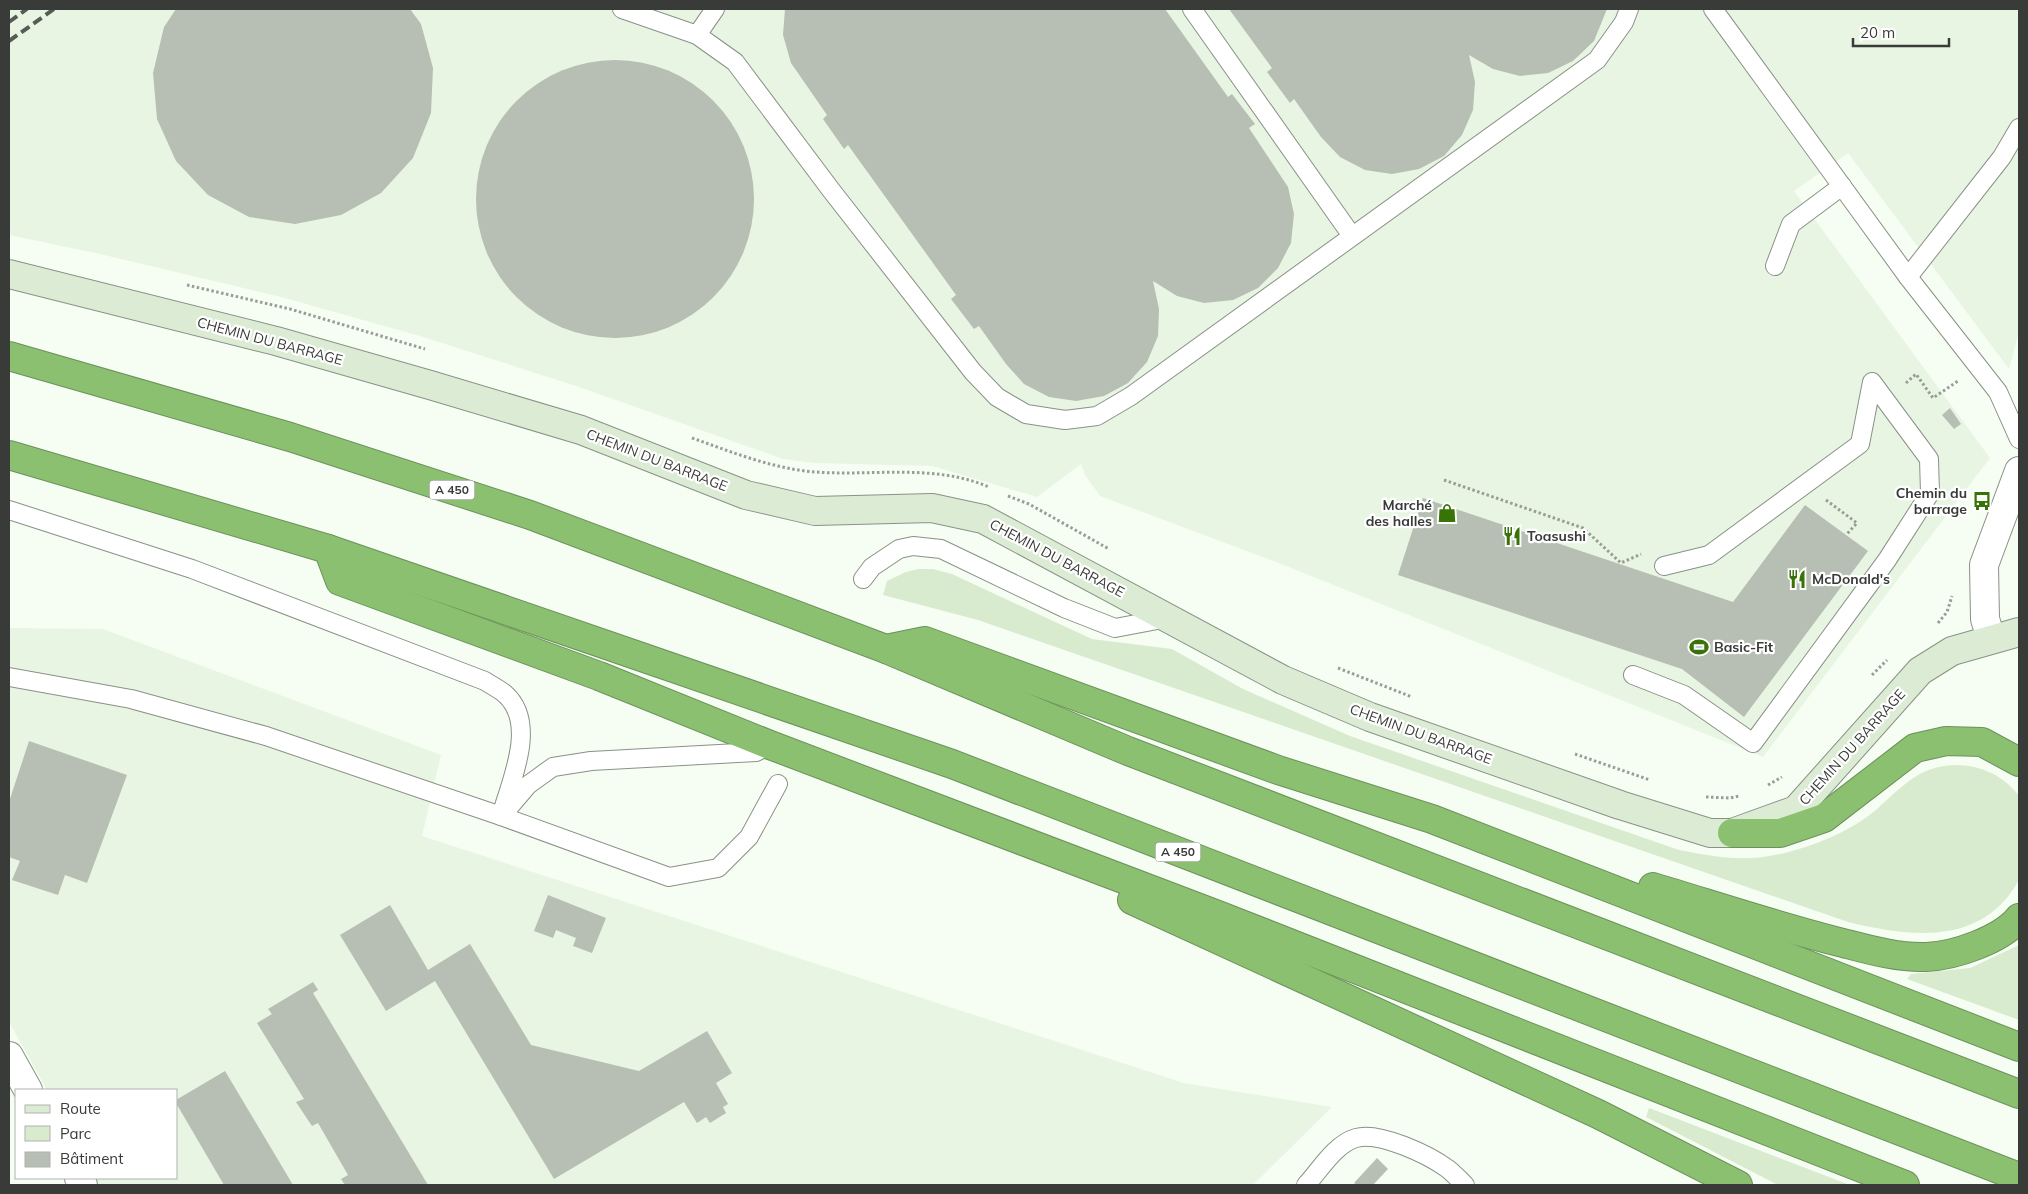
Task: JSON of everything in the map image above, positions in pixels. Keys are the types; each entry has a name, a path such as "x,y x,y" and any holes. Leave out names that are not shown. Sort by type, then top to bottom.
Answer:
{"highway":[{"name":"A 450","path":"9,356 290,437 530,515 886,649 1128,751 2019,1094"},
{"name":"A 450","path":"9,455 328,549 952,764 2019,1177"},
{"path":"328,549 340,581 599,676 770,746 1218,915 1905,1185"},
{"path":"886,649 924,641 1269,766 1432,819 1786,929 1891,955 1926,957 1962,951 1992,938 2019,918"},
{"path":"1732,833 1780,832 1824,818 1915,748 1938,742 1982,742 2019,762"},
{"path":"1432,819 2019,1047"},
{"path":"997,832 1177,922 1598,1114 1738,1185"}],"main road":[{"name":"CHEMIN DU BARRAGE","path":"9,274 276,341 430,384 581,430 746,495 815,511 932,508 983,519 1283,680 1370,716 1673,823 1710,833 1732,833 1796,810 1920,671 1952,651 1991,638 2019,632"}],"street":[{"path":"1991,638 1986,619 1984,564 2019,471"},
{"path":"9,1056 27,1089"}],"lane":[{"path":"622,9 697,35 735,62 831,190 973,372 997,397 1026,414 1065,420 1097,416 1131,396 1597,60 1624,22 1629,9"},
{"path":"697,35 715,9"},
{"path":"1192,9 1352,236"},
{"path":"1713,9 1908,277 1998,392 2019,439"},
{"path":"1908,277 2002,157 2019,128"},
{"path":"1775,266 1791,224 1842,186"},
{"path":"1633,675 1684,695 1752,743 1886,560 1930,493 1929,459 1872,382 1860,444 1709,555 1664,566"},
{"path":"9,510 192,569 485,681 506,695 519,718 522,741 501,816"},
{"path":"862,579 872,567 898,549 913,546 940,549 1064,608 1115,628 1168,618"},
{"path":"9,677 131,699 266,736 501,816 669,877 718,868 749,837 778,784"},
{"path":"501,816 528,785 553,767 591,761 756,752 770,746"},
{"path":"1306,1185 1339,1147 1354,1138 1368,1136 1412,1149 1448,1169 1465,1185"}],"path":[{"path":"1910,388 1905,382 1916,374 1933,398 1979,367"},
{"path":"1444,480 1583,528 1621,564 1649,550"},
{"path":"1822,497 1857,523 1846,535"}],"shaded area":[{"path":"9,9 2019,9 2019,332 2009,369 1848,153 1794,191 1990,458 1763,757 1281,564 1100,496 1085,475 1081,464 1037,497 932,466 814,463 783,459 576,386 420,336 281,297 100,254 9,235"},
{"path":"9,628 103,629 441,755 422,836 1184,1083 1332,1107 1253,1185 99,1185 96,1179 178,1179 178,1089 46,1089 9,1022"}],"green space":[{"path":"918,569 933,569 952,574 1092,639 1172,649 1243,689 1350,736 1679,850 1733,858 1764,857 1780,854 1825,840 1840,833 1876,810 1920,774 1947,766 1974,767 1999,777 2019,796 2019,880 2004,902 1985,917 1965,927 1943,932 1920,933 1896,931 1848,922 978,620 883,595 887,581 906,572"},
{"path":"2019,945 2019,1020 1907,979 1911,974 1970,968"},
{"path":"1649,1108 1850,1185 1778,1185 1646,1117"}],"building":[{"path":"176,9 410,9 421,24 433,68 431,113 413,158 381,193 341,215 295,224 249,217 208,195 176,161 157,119 153,73 164,27"},
{"path":"785,9 1165,9 1228,97 1232,94 1255,124 1249,128 1288,187 1294,214 1291,243 1278,268 1258,288 1233,300 1204,303 1177,296 1153,281 1159,309 1158,336 1147,362 1128,383 1104,396 1076,401 1049,397 1024,384 1006,364 979,326 974,329 951,299 956,295 848,145 844,149 823,119 827,115 791,63 783,35"},
{"path":"1229,9 1607,9 1594,41 1573,61 1548,73 1520,76 1493,69 1469,55 1475,82 1473,110 1462,135 1444,156 1419,169 1392,174 1365,170 1340,157 1321,137 1294,99 1290,103 1267,72 1272,68"},
{"path":"629,60 668,70 681,76 714,100 731,122 744,146 752,172 754,199 752,226 744,252 731,276 714,298 692,315 668,328 629,338 601,338 562,328 549,322 516,298 507,287 492,265 478,226 476,185 486,146 492,133 516,100 527,91 549,76 588,62"},
{"path":"1950,408 1961,424 1954,429 1942,415"},
{"path":"1423,498 1733,602 1805,505 1868,551 1744,717 1682,669 1398,575"},
{"path":"29,741 127,775 87,883 65,875 58,895 12,880 20,861 9,857 9,802"},
{"path":"548,895 606,918 592,953 573,946 576,938 556,930 553,938 534,931"},
{"path":"390,905 428,970 470,944 531,1045 639,1071 707,1031 732,1073 716,1083 728,1104 723,1107 726,1113 710,1123 706,1117 697,1123 684,1102 554,1179 435,981 386,1011 340,935"},
{"path":"313,982 318,990 313,993 428,1185 345,1185 341,1179 348,1175 318,1123 312,1126 296,1102 304,1099 257,1023 272,1014 268,1009"},
{"path":"225,1071 293,1185 224,1185 178,1106 178,1099"},
{"path":"1377,1158 1388,1169 1373,1185 1357,1185 1354,1183"}],"railway":[{"path":"9,22 27,9"},
{"path":"9,41 54,9"}],"place":[{"name":"Chemin du barrage","path":"1982,501"},
{"name":"Marché des halles","path":"1447,513"},
{"name":"Toasushi","path":"1512,536"},
{"name":"McDonald's","path":"1797,579"},
{"name":"Basic-Fit","path":"1699,647"}]}
